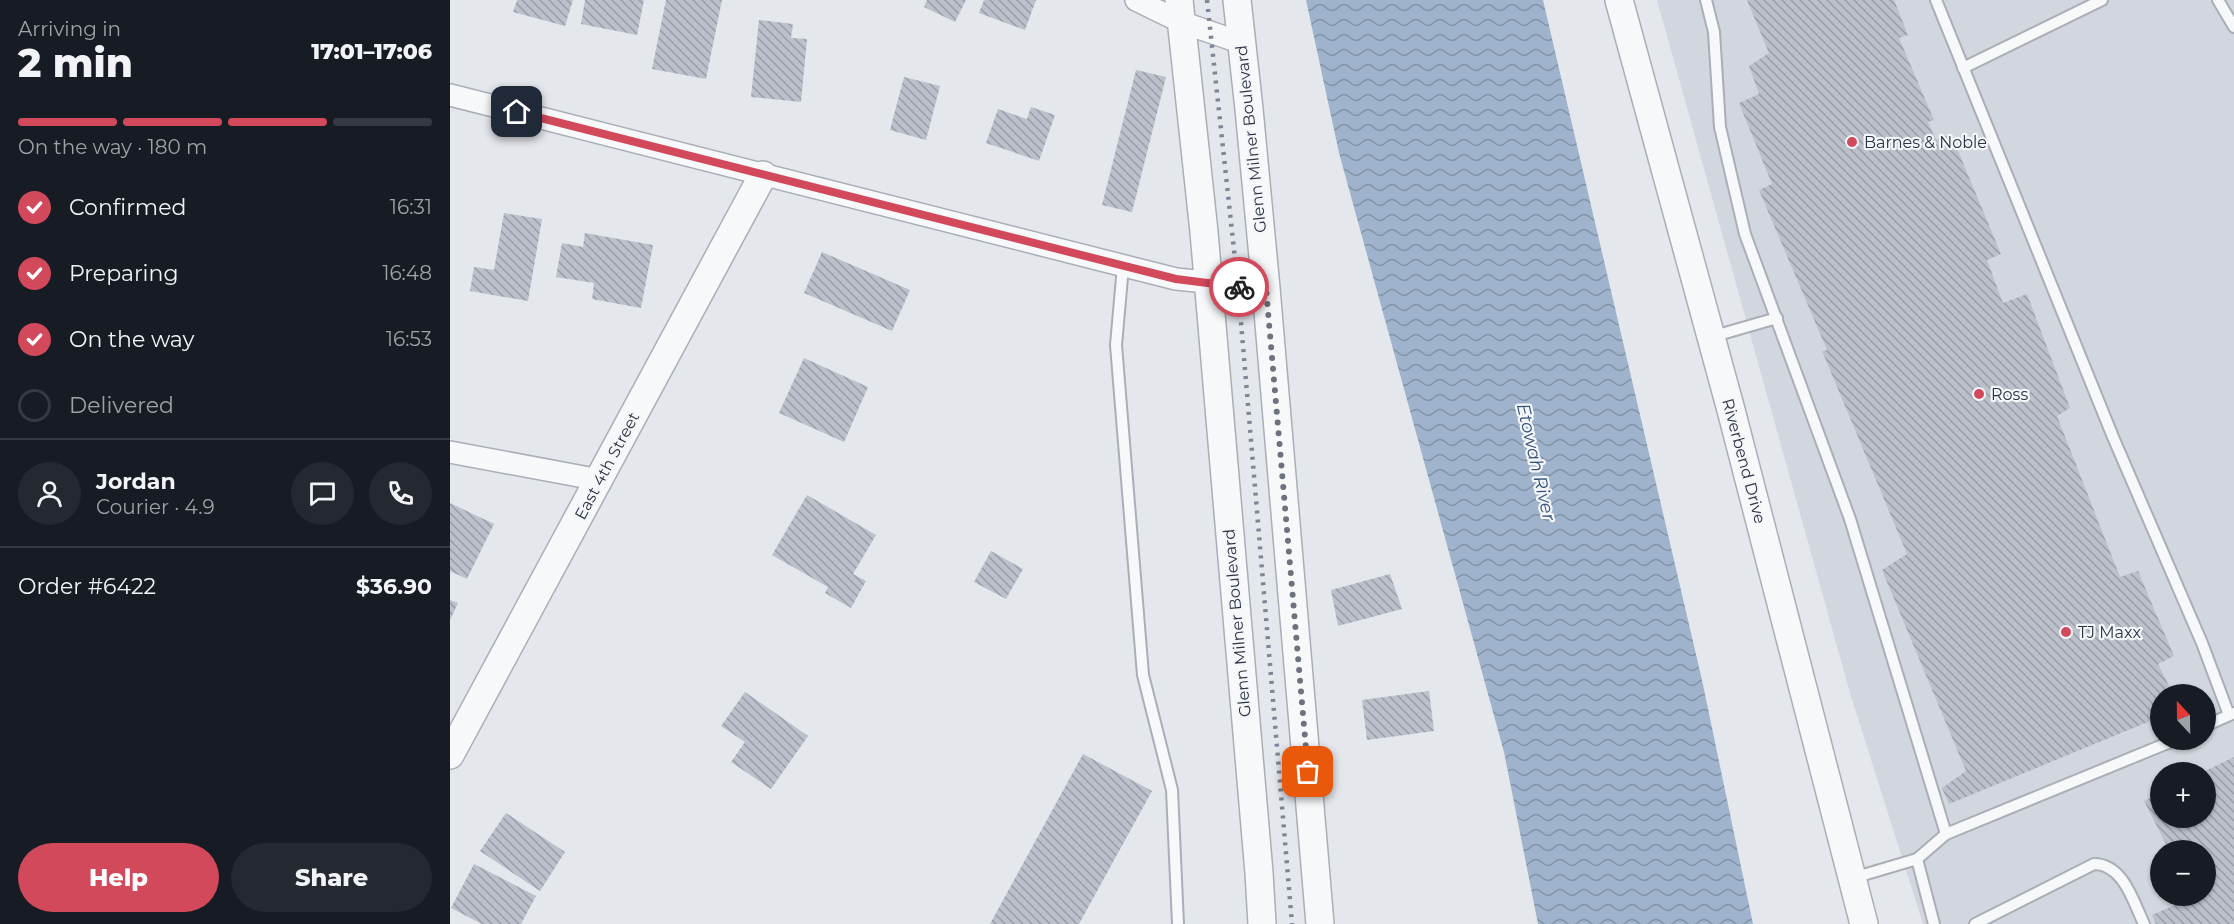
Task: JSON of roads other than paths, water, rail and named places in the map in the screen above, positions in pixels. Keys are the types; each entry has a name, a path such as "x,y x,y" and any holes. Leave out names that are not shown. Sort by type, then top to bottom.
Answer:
{"street":[{"path":"1136,0 1180,11 1242,43"},
{"name":"Glenn Milner Boulevard","path":"1236,0 1266,288 1320,924"},
{"name":"Riverbend Drive","path":"1619,0 1711,337 1864,924"},
{"name":"Glenn Milner Boulevard","path":"1180,11 1208,282 1262,924"},
{"path":"450,95 1176,279 1266,288"},
{"name":"East 4th Street","path":"450,755 763,175"},
{"path":"450,452 600,480"}],"lane":[{"path":"1706,0 1714,32 1720,127 1746,234 1850,519 1946,834"},
{"path":"1936,0 2113,437 2231,714 2216,721"},
{"path":"1963,68 2102,0"},
{"path":"2218,0 2234,27"},
{"path":"1123,266 1116,345 1143,675 1172,790 1178,924"},
{"path":"1711,337 1777,318"},
{"path":"1852,878 1917,859 1946,834 2151,750"},
{"path":"1917,859 1934,924"},
{"path":"1975,924 2094,864 2103,864 2114,869 2123,881 2144,924"}],"water":[{"name":"Etowah River","path":"1306,0 1543,0 1702,680 1753,924 1538,924 1504,752 1339,153"}],"railway":[{"path":"1207,0 1238,287 1292,924"}],"place":[{"name":"Barnes & Noble","path":"1852,142"},
{"name":"Ross","path":"1979,394"},
{"name":"TJ Maxx","path":"2066,632"}]}
